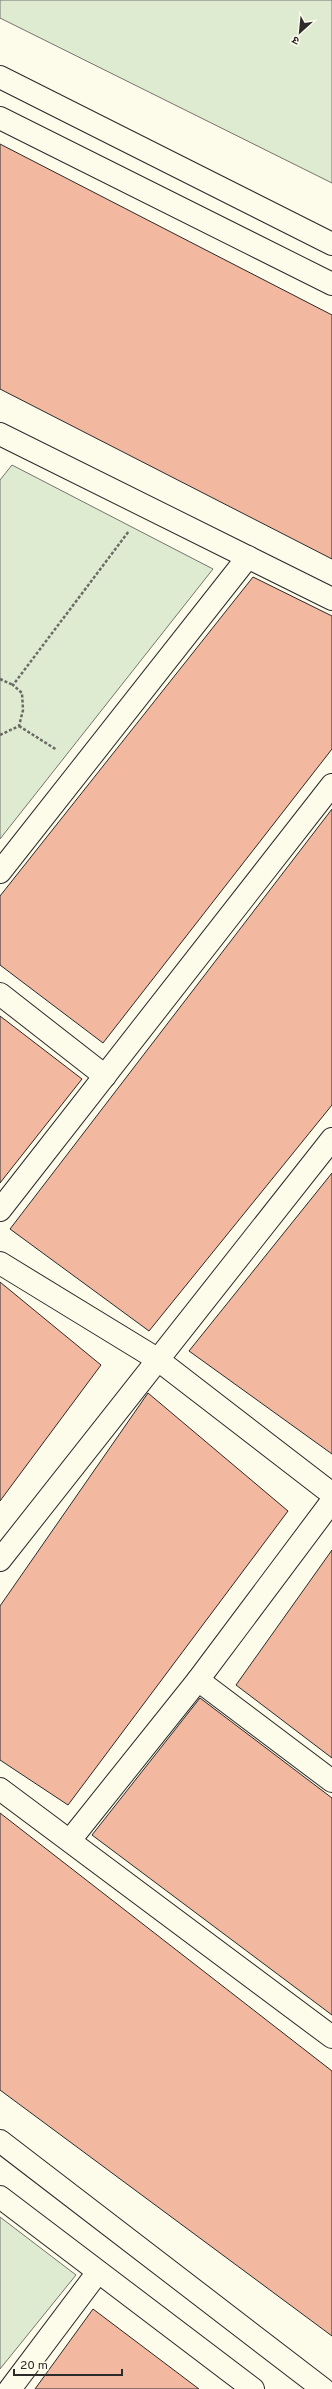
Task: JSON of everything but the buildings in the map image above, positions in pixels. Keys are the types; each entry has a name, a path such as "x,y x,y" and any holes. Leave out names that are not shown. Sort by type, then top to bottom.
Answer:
{"street":[{"path":"0,77 332,244"},
{"path":"0,118 332,284"},
{"path":"1,436 332,599"},
{"path":"0,872 248,557"},
{"path":"0,1210 332,785"},
{"path":"0,994 105,1076"},
{"path":"0,1560 332,1139"},
{"path":"0,1263 157,1359 332,1494"},
{"path":"70,1839 198,1680 332,1501"},
{"path":"198,1680 332,1781"},
{"path":"0,1789 70,1839 332,2037"},
{"path":"0,2141 323,2389"},
{"path":"0,2197 253,2389"},
{"path":"10,2389 98,2272"}],"path":[{"path":"13,685 132,527"},
{"path":"0,678 13,685 22,693 23,710 19,726"},
{"path":"0,735 19,726"},
{"path":"19,726 60,751"}],"green space":[{"path":"0,0 332,0 332,183 0,18"},
{"path":"12,465 213,569 0,839 0,480"},
{"path":"0,2217 76,2275 0,2369"}]}
